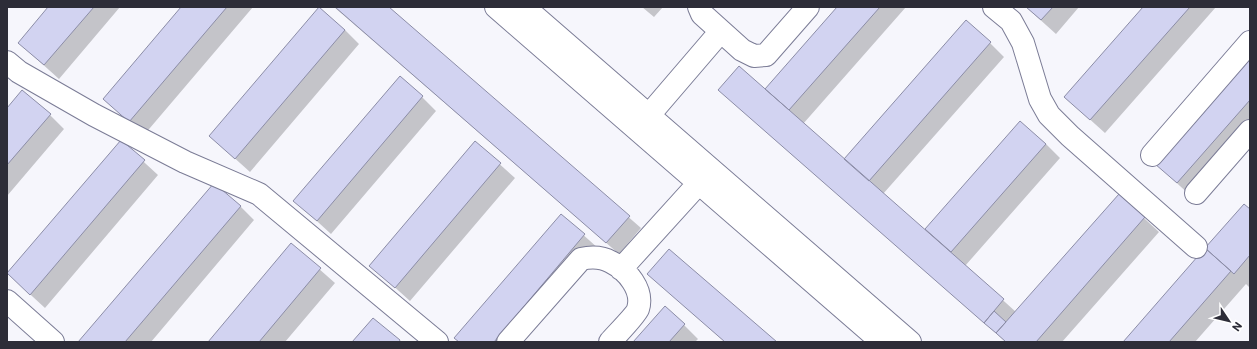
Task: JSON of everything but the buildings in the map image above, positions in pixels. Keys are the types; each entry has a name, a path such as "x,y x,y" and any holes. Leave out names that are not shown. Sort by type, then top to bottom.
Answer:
{"street":[{"path":"496,7 882,342"},
{"path":"524,7 910,342"},
{"path":"699,7 702,14 742,50 754,56 766,55 808,7"},
{"path":"994,7 1011,21 1023,43 1040,99 1048,115 1196,247"},
{"path":"649,115 721,31"},
{"path":"1152,154 1250,42"},
{"path":"7,62 18,72 94,115 185,162 259,194 437,342"},
{"path":"1196,193 1250,131"},
{"path":"621,269 699,183"},
{"path":"508,342 581,259 591,257 610,261 621,269 632,279 638,295 638,310 610,342"},
{"path":"7,301 53,342"}]}
